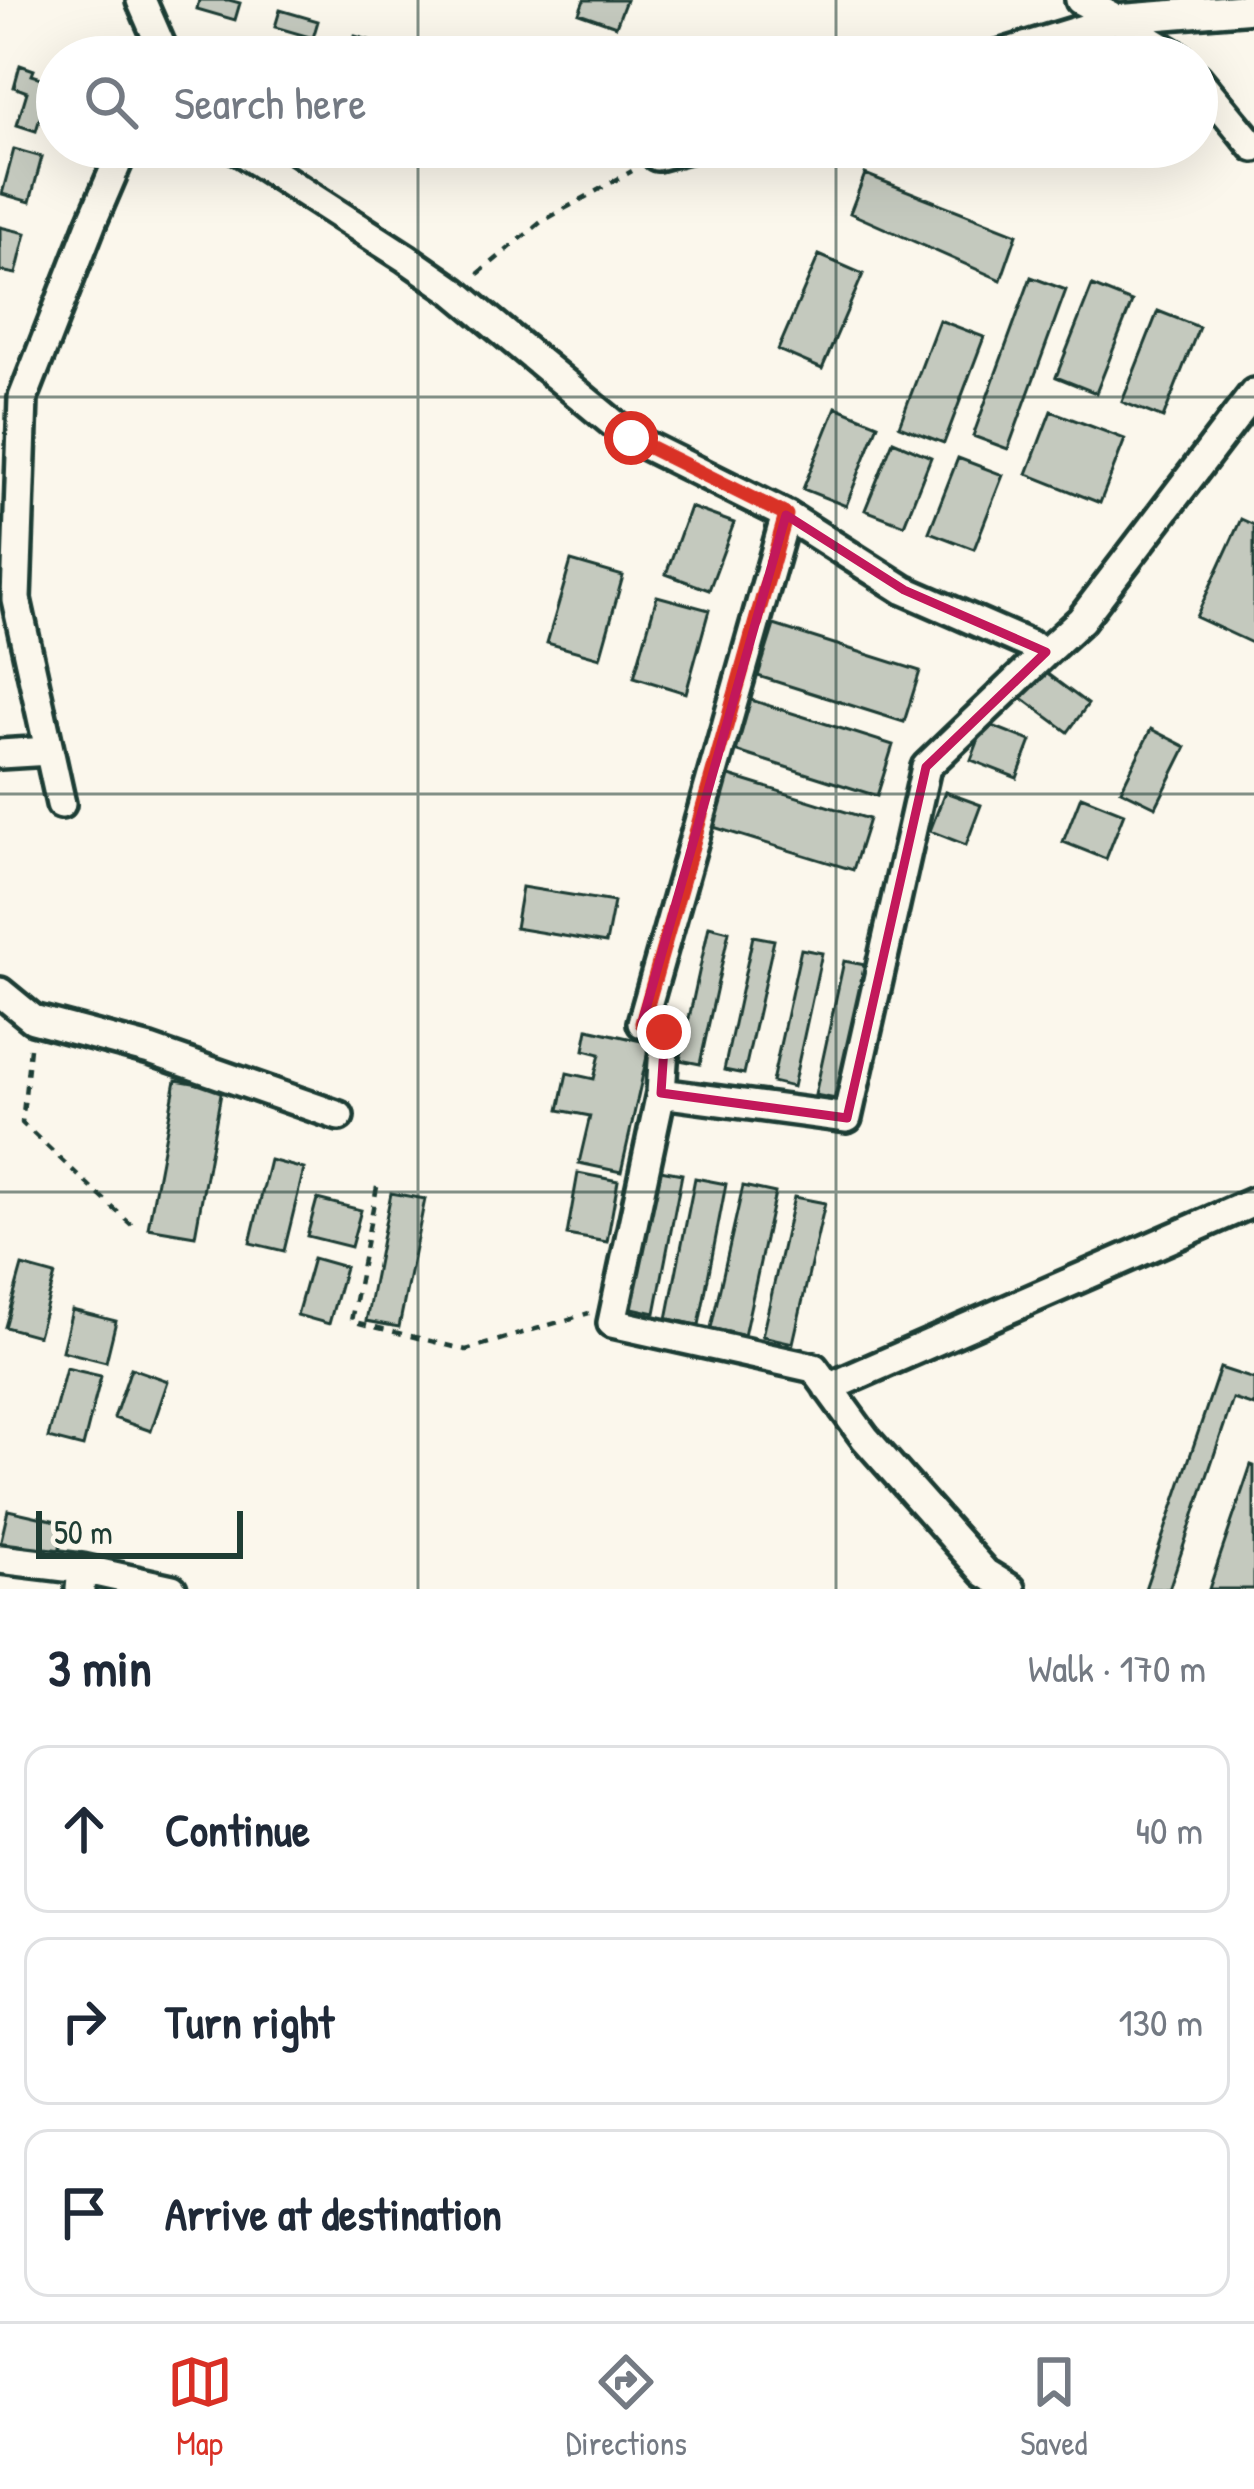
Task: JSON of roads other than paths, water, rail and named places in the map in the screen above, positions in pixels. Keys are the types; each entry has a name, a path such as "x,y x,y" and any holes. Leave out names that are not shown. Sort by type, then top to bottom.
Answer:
{"street":[{"path":"141,0 157,36"},
{"path":"1080,0 1143,36"},
{"path":"1060,36 1115,19 1254,8"},
{"path":"1218,104 1254,148"},
{"path":"61,804 16,599 11,449 23,398 115,168"},
{"path":"266,168 454,292 631,438 786,515 904,590 1046,652"},
{"path":"661,1093 848,1118 926,767 1081,620 1254,393"},
{"path":"786,515 642,1023 664,1032 661,1093 611,1323 814,1368 866,1438 985,1573 1011,1589"},
{"path":"0,754 49,751"},
{"path":"0,992 33,1019 150,1050 339,1117"},
{"path":"828,1388 1254,1202"},
{"path":"0,1558 81,1579 172,1589"}]}
